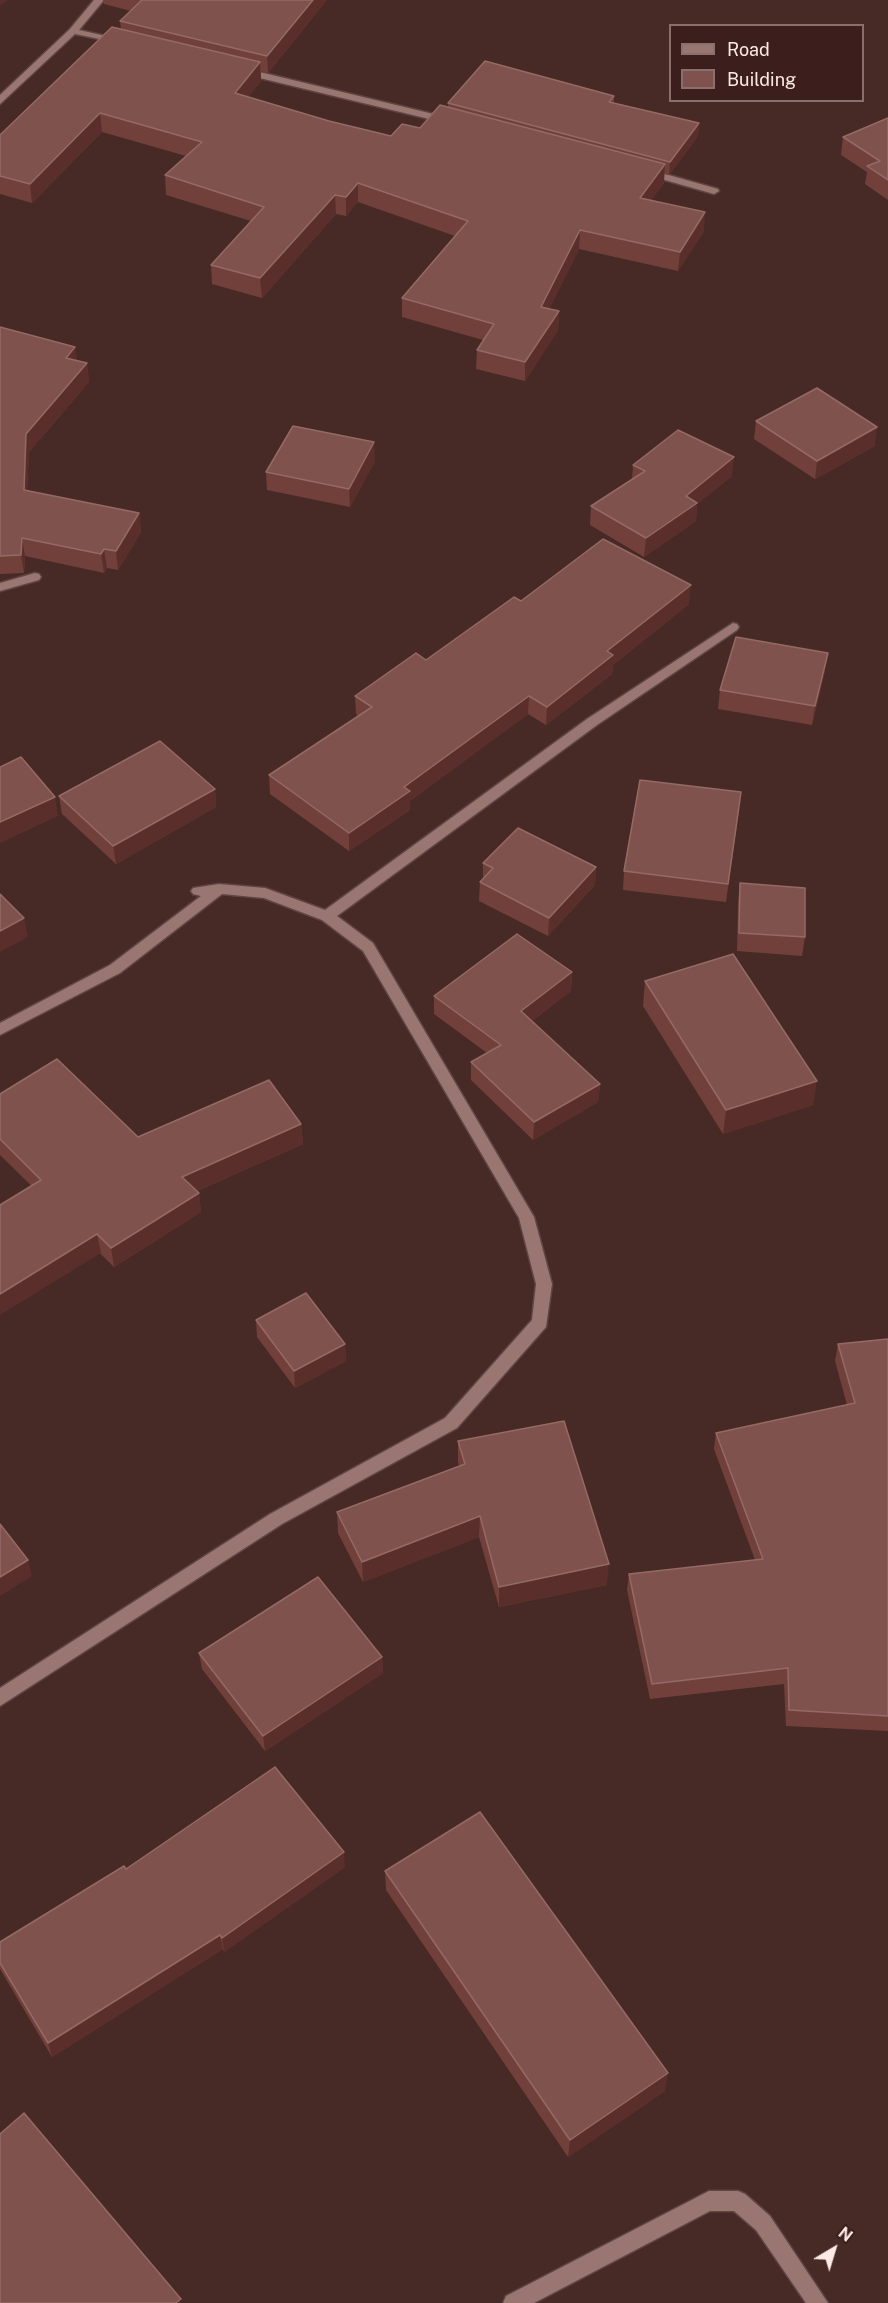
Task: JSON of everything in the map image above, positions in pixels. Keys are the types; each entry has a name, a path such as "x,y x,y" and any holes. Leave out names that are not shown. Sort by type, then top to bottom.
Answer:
{"street":[{"path":"0,101 74,30 99,0"},
{"path":"74,30 130,44"},
{"path":"232,69 460,123"},
{"path":"630,167 714,191"},
{"path":"0,587 35,577"},
{"path":"327,916 592,722 733,627"},
{"path":"0,1030 115,969 219,889 198,891 218,889 265,892 327,916 368,947 526,1217 544,1284 540,1323 451,1423 276,1519 0,1698"},
{"path":"513,2303 709,2201 738,2201 762,2223 818,2303"}],"building":[{"path":"142,0 313,0 267,56 120,21"},
{"path":"112,27 260,62 235,93 329,121 391,136 402,124 420,128 440,105 665,164 640,198 705,212 680,252 580,230 541,307 559,311 525,362 477,350 494,324 402,298 468,221 358,183 346,197 335,195 260,278 211,265 264,207 165,175 202,142 100,113 30,184 0,176 0,135"},
{"path":"485,61 614,96 609,102 699,123 670,162 448,103"},
{"path":"888,118 888,180 867,166 880,161 843,137"},
{"path":"0,327 75,347 66,358 87,363 26,434 24,490 139,513 116,551 104,549 101,554 22,538 21,555 0,556"},
{"path":"817,388 877,427 817,461 756,421"},
{"path":"293,426 374,442 349,489 266,472"},
{"path":"678,430 734,457 686,496 697,503 646,538 591,506 645,471 633,465"},
{"path":"603,539 691,585 607,651 613,655 547,707 529,696 404,787 410,791 349,833 269,775 372,707 355,696 416,653 426,660 514,597 521,601"},
{"path":"736,637 828,653 815,706 720,690"},
{"path":"160,741 215,789 113,846 59,796"},
{"path":"21,757 55,797 0,822 0,767"},
{"path":"640,780 741,792 728,884 624,871"},
{"path":"518,828 596,867 549,918 480,882 493,868 483,863"},
{"path":"740,883 805,888 805,937 739,933"},
{"path":"0,894 24,918 0,931"},
{"path":"517,934 572,972 521,1011 600,1084 534,1122 471,1062 501,1045 434,996"},
{"path":"733,954 817,1081 726,1110 645,981"},
{"path":"57,1059 138,1137 269,1080 301,1124 182,1177 199,1193 111,1248 97,1234 0,1294 0,1205 41,1180 0,1139 0,1094"},
{"path":"306,1293 345,1344 294,1371 256,1320"},
{"path":"888,1339 888,1716 789,1710 788,1668 652,1684 629,1574 763,1559 716,1433 855,1403 838,1344"},
{"path":"564,1421 609,1564 499,1587 480,1516 362,1562 337,1512 465,1464 458,1441"},
{"path":"0,1524 28,1560 0,1577"},
{"path":"318,1577 382,1657 263,1736 199,1653"},
{"path":"275,1767 344,1852 222,1938 220,1935 48,2043 0,1963 0,1942 124,1866 126,1869"},
{"path":"480,1812 668,2073 570,2140 385,1871"},
{"path":"24,2113 181,2299 176,2303 0,2303 0,2134"}]}
